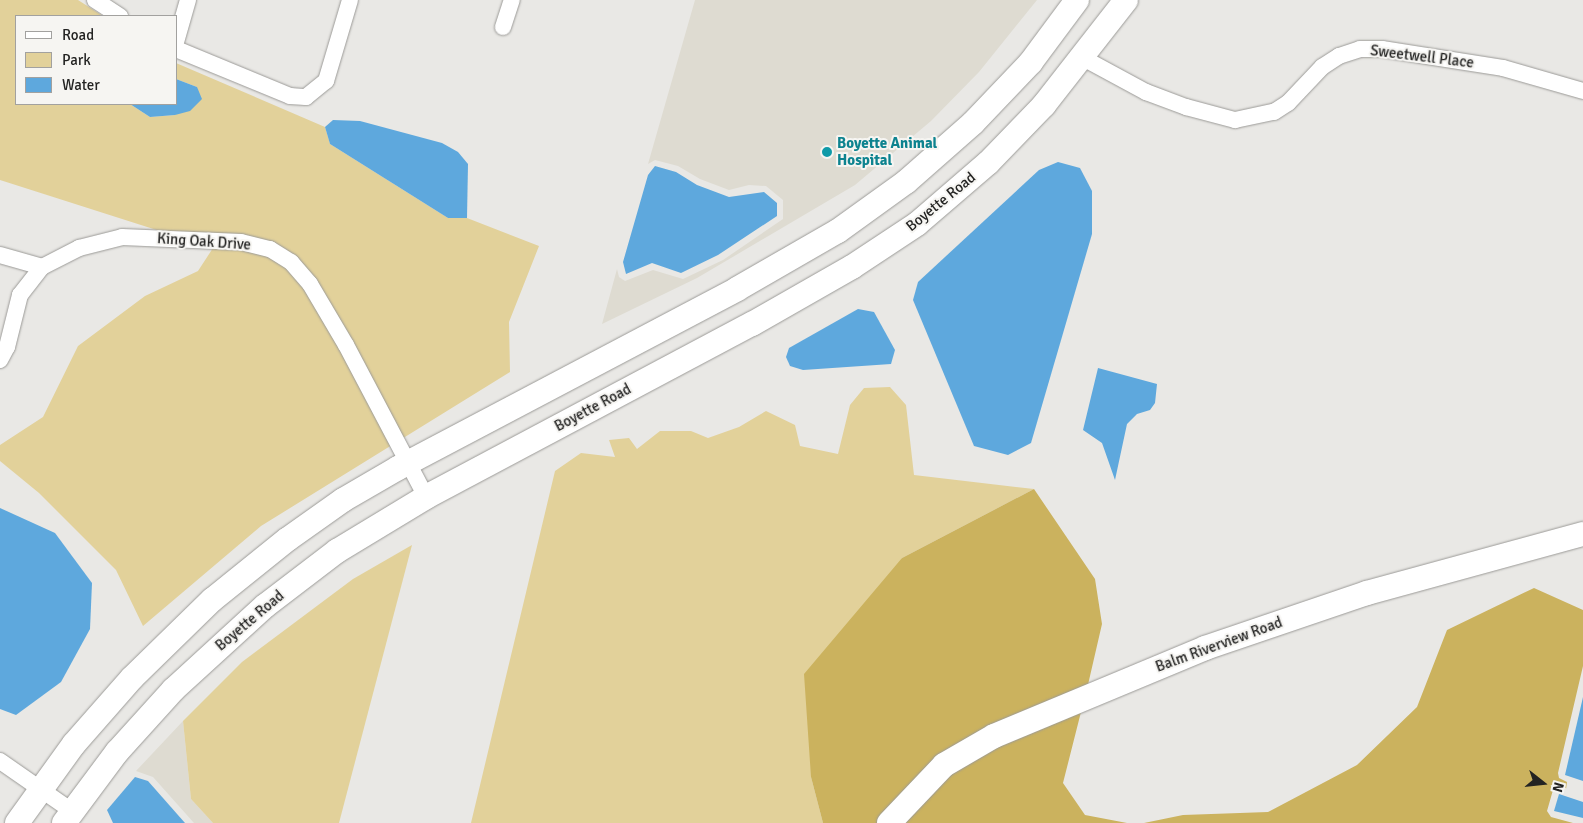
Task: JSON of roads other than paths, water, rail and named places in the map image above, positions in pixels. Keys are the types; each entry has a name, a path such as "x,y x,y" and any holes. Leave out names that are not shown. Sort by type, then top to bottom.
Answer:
{"main road":[{"path":"17,823 40,788 132,678 212,600 343,500 406,463 737,289 845,226 906,182 973,123 1031,62 1077,0"},
{"name":"Boyette Road","path":"68,817 117,752 173,690 218,646 337,551 426,497 752,324 852,267 909,229 988,163 1044,105 1083,58 1126,0"},
{"name":"Balm Riverview Road","path":"889,823 944,765 994,736 1205,648 1367,593 1583,534"}],"street":[{"path":"95,0 118,15"},
{"path":"178,35 188,0"},
{"path":"178,50 290,96 306,98 326,81 350,0"},
{"path":"503,27 512,0"},
{"name":"Sweetwell Place","path":"1083,58 1146,92 1195,110 1235,120 1274,112 1288,103 1322,67 1340,56 1360,49 1382,49 1495,66 1537,75 1583,90"},
{"name":"King Oak Drive","path":"0,360 7,346 20,295 42,267 79,248 122,236 240,242 270,249 291,262 310,284 346,345 406,463 426,497"},
{"path":"0,254 42,267"},
{"path":"0,761 40,788 68,817"}],"water":[{"path":"178,80 197,87 202,99 190,111 175,115 150,117 132,105 178,105"},
{"path":"333,120 360,121 442,143 458,152 468,164 467,218 448,218 330,144 325,127"},
{"path":"1058,162 1080,168 1092,191 1092,234 1031,443 1008,455 974,446 913,300 918,282 1039,170"},
{"path":"655,166 676,172 697,185 729,197 764,192 777,203 777,216 718,255 681,273 652,263 626,274 623,262 648,175"},
{"path":"858,309 874,312 895,350 891,364 803,370 790,366 786,357 789,348"},
{"path":"1098,368 1157,384 1155,403 1150,410 1137,414 1127,424 1115,480 1102,443 1083,430"},
{"path":"0,508 55,533 92,583 90,629 61,682 16,715 0,709"},
{"path":"1583,697 1583,781 1565,775"},
{"path":"135,777 148,781 185,823 113,823 107,810"},
{"path":"1559,794 1583,802 1583,818 1554,811"}],"place":[{"name":"Boyette Animal Hospital","path":"827,152"}]}
